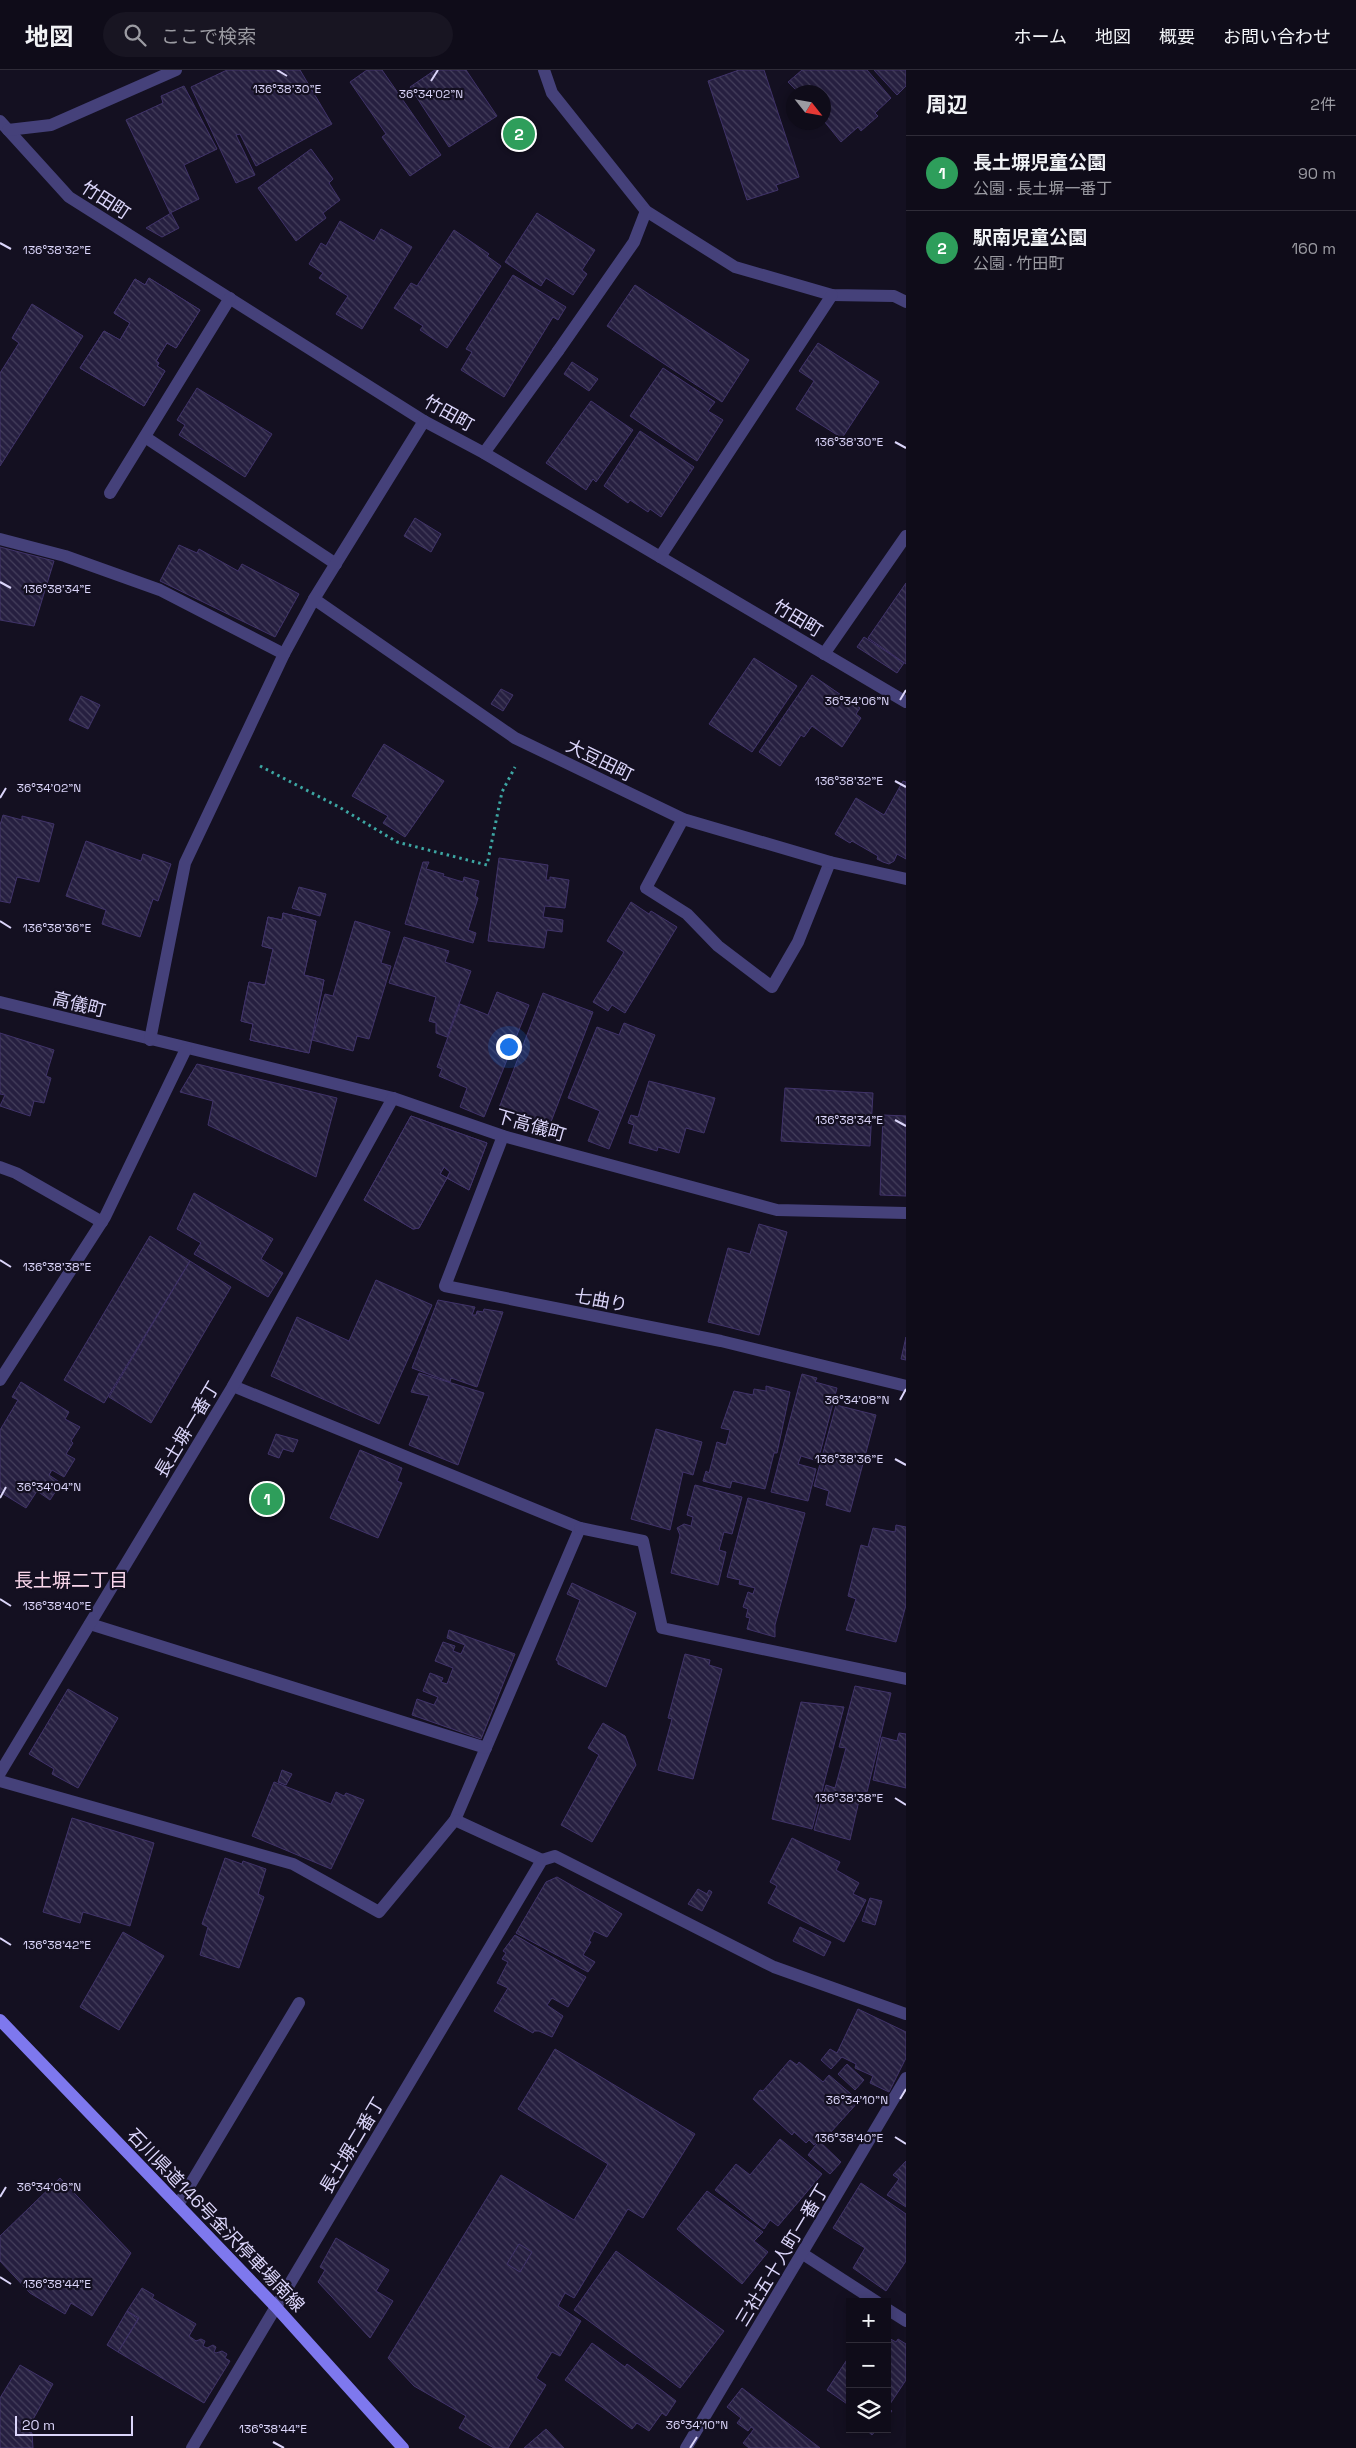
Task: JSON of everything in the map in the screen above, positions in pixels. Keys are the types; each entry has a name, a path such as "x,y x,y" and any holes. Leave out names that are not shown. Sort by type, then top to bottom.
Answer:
{"main road":[{"name":"石川県道146号金沢停車場南線","path":"0,2020 276,2306 403,2448"}],"street":[{"path":"4,125 51,125 176,70"},
{"path":"544,70 552,93 646,211 735,267 832,295 894,296 906,302"},
{"name":"竹田町","path":"4,125 69,197 424,421 484,453 906,702"},
{"path":"484,453 634,242 646,211"},
{"path":"660,556 832,295"},
{"path":"110,493 230,298"},
{"path":"150,1040 186,863 284,654 314,599 424,421"},
{"path":"145,437 336,564"},
{"path":"824,654 906,536"},
{"path":"0,538 65,556 160,590 284,654"},
{"name":"大豆田町","path":"314,599 507,733 683,819 830,862 906,879"},
{"path":"683,819 646,888 687,914 718,946 772,987 798,942 830,862"},
{"name":"高儀町","path":"0,1002 150,1040"},
{"name":"下高儀町","path":"150,1040 393,1098 503,1136 778,1210 906,1213"},
{"path":"0,1380 102,1222 186,1049"},
{"name":"長土塀一番丁","path":"0,1773 233,1386 393,1098"},
{"name":"七曲り","path":"503,1136 445,1286 721,1342 906,1386"},
{"path":"0,1166 16,1172 102,1222"},
{"path":"233,1386 580,1528 642,1541 662,1628 906,1680"},
{"path":"0,1781 293,1864 379,1912 455,1820 580,1528"},
{"path":"90,1624 486,1748"},
{"path":"455,1820 542,1860 555,1856 774,1967 906,2014"},
{"name":"長土塀二番丁","path":"192,2448 542,1860"},
{"path":"178,2205 299,2003"},
{"name":"三社五十人町一番丁","path":"686,2448 906,2078"},
{"path":"803,2254 871,2298"},
{"path":"891,2311 906,2321"}],"path":[{"path":"236,754 339,807 397,842 486,865 502,792 527,744"}],"building":[{"path":"227,70 300,70 332,124 256,166 240,134 236,135 255,175 236,183 191,87"},
{"path":"367,70 382,70 441,155 410,176 382,137 386,134 350,82"},
{"path":"435,70 466,70 497,116 449,147 410,87"},
{"path":"739,70 764,70 799,177 776,185 778,190 747,200 708,81"},
{"path":"802,70 867,70 891,98 875,113 878,116 861,131 858,127 841,142 831,130 831,85 791,85 788,82"},
{"path":"874,70 906,70 906,86 897,95"},
{"path":"184,86 217,149 184,165 199,199 170,213 126,120 163,103 161,96"},
{"path":"311,149 333,179 329,183 340,200 323,213 326,218 296,241 258,188"},
{"path":"171,213 179,228 162,237 146,228"},
{"path":"537,213 595,250 582,270 587,274 573,295 546,278 541,286 505,262"},
{"path":"340,221 374,241 381,229 412,247 362,329 336,314 348,296 319,278 323,273 309,264 321,243 326,246"},
{"path":"454,230 489,254 487,256 501,266 447,348 420,330 423,326 394,308 411,283 417,286"},
{"path":"513,275 566,307 558,320 553,317 504,397 461,370 472,352 466,349"},
{"path":"149,278 200,310 176,348 167,343 156,361 159,363 157,366 165,371 144,406 80,368 104,331 120,340 130,323 114,313 135,279 145,285"},
{"path":"149,278 200,310 176,348 167,343 156,361 159,363 157,366 165,371 144,406 80,368 104,331 120,340 130,323 114,313 135,279 145,285"},
{"path":"635,285 749,360 722,402 607,326"},
{"path":"32,304 83,336 0,466 0,373 19,343 12,338"},
{"path":"818,343 879,382 842,438 796,409 814,381 799,371"},
{"path":"572,362 598,379 589,391 564,374"},
{"path":"663,368 715,402 708,411 723,420 697,461 630,416"},
{"path":"197,388 272,434 245,477 179,435 185,425 177,420"},
{"path":"591,401 633,430 596,482 593,479 586,490 546,463"},
{"path":"640,431 694,467 661,517 650,509 648,512 630,500 628,503 604,486"},
{"path":"415,518 441,534 431,552 404,536"},
{"path":"179,545 197,553 199,549 238,571 242,564 299,594 275,637 160,581"},
{"path":"0,547 54,561 34,626 0,620"},
{"path":"906,583 906,664 868,638"},
{"path":"864,637 904,663 897,673 857,647"},
{"path":"754,658 797,686 752,752 709,724"},
{"path":"812,675 860,708 856,714 861,718 842,747 812,726 804,737 801,735 780,766 759,752"},
{"path":"501,689 513,695 503,711 491,704"},
{"path":"81,696 100,705 88,729 69,720"},
{"path":"384,744 444,781 405,837 383,823 388,816 352,796"},
{"path":"903,781 906,782 906,859 897,854 894,861 889,864 883,862 877,859 878,856 852,841 850,843 835,834 856,798 884,815"},
{"path":"3,815 22,820 22,816 54,824 39,882 17,877 10,903 0,901 0,825"},
{"path":"86,841 141,861 143,854 171,864 158,901 153,899 140,937 102,924 106,910 66,896"},
{"path":"499,858 548,865 546,880 550,880 550,877 569,880 565,908 545,906 543,917 563,920 562,932 547,930 544,948 488,941"},
{"path":"423,862 429,862 426,869 444,874 443,876 463,882 464,877 479,881 475,896 478,898 468,930 476,933 473,943 405,924"},
{"path":"299,887 326,894 320,916 292,908"},
{"path":"631,902 649,914 651,911 677,927 625,1013 612,1005 608,1011 593,1002 624,952 607,941"},
{"path":"283,913 316,921 304,975 324,980 309,1053 250,1040 253,1024 241,1021 249,982 265,985 273,949 262,946 268,917 282,920"},
{"path":"283,913 316,921 304,975 324,980 309,1053 250,1040 253,1024 241,1021 249,982 265,985 273,949 262,946 268,917 282,920"},
{"path":"355,921 390,932 381,963 391,966 369,1039 357,1036 353,1051 312,1040 325,994 333,996"},
{"path":"404,937 449,951 445,962 471,971 447,1037 436,1033 436,1023 429,1021 436,997 389,983"},
{"path":"497,992 529,1005 484,1117 460,1107 467,1088 439,1076 442,1069 437,1067 460,1004 488,1015"},
{"path":"543,993 593,1012 549,1127 499,1108"},
{"path":"624,1023 655,1035 609,1149 588,1141 600,1111 568,1098 597,1027 619,1035"},
{"path":"0,1033 54,1050 46,1076 51,1078 44,1103 34,1101 30,1116 0,1106 5,1095 0,1094"},
{"path":"197,1064 337,1098 316,1177 208,1125 213,1101 180,1092"},
{"path":"649,1081 715,1098 704,1133 686,1128 679,1153 658,1147 657,1151 629,1143 634,1125 628,1123 631,1115 638,1117"},
{"path":"785,1088 873,1093 870,1146 781,1141"},
{"path":"883,1115 906,1116 906,1196 880,1195"},
{"path":"411,1116 487,1143 469,1190 447,1178 419,1228 413,1229 364,1200","holes":["444,1167 450,1172 447,1178 440,1174"]},
{"path":"411,1116 487,1143 469,1190 447,1178 419,1228 413,1229 364,1200","holes":["444,1167 450,1172 447,1178 440,1174"]},
{"path":"194,1193 273,1239 261,1259 283,1273 268,1297 194,1254 201,1243 177,1229"},
{"path":"759,1224 787,1232 759,1335 708,1322 728,1248 750,1254"},
{"path":"150,1236 190,1261 104,1403 64,1380"},
{"path":"190,1261 231,1287 151,1423 109,1397"},
{"path":"376,1280 432,1305 379,1424 271,1376 297,1317 349,1341"},
{"path":"438,1300 475,1307 472,1315 476,1315 477,1311 483,1312 484,1309 503,1312 477,1387 451,1378 450,1382 412,1368"},
{"path":"906,1337 906,1360 901,1359"},
{"path":"419,1373 484,1393 458,1465 409,1445 429,1396 411,1392"},
{"path":"802,1374 817,1378 815,1382 837,1388 818,1461 801,1456 798,1464 816,1469 808,1501 771,1492"},
{"path":"21,1382 69,1412 65,1419 80,1427 71,1441 73,1443 66,1454 75,1459 64,1477 52,1470 49,1475 61,1483 50,1500 37,1491 26,1508 0,1492 0,1430 18,1400 12,1397"},
{"path":"766,1386 790,1392 777,1453 774,1453 765,1489 732,1481 730,1488 703,1481 706,1471 709,1473 717,1442 726,1445 730,1430 721,1428 734,1391 753,1395 754,1389 766,1391"},
{"path":"836,1405 876,1415 850,1512 826,1505 829,1491 814,1486"},
{"path":"656,1429 702,1442 693,1475 683,1472 670,1530 631,1519"},
{"path":"276,1434 298,1440 293,1452 283,1449 279,1458 268,1454"},
{"path":"360,1450 402,1468 397,1481 402,1483 378,1538 330,1518"},
{"path":"695,1485 742,1497 732,1534 724,1532 719,1550 726,1552 718,1585 671,1573 680,1535 677,1528 684,1524 691,1526 693,1517 687,1515"},
{"path":"748,1498 805,1513 775,1625 775,1637 747,1629 750,1618 746,1617 748,1609 743,1607 748,1592 753,1594 755,1588 739,1584 740,1580 727,1577"},
{"path":"896,1525 906,1527 906,1605 896,1642 846,1630 856,1599 848,1596 861,1545 868,1547 873,1528 895,1532"},
{"path":"572,1583 636,1613 606,1687 558,1664 556,1660 580,1600 567,1594"},
{"path":"449,1630 515,1654 481,1739 412,1715 417,1699 434,1705 438,1697 423,1691 430,1673 443,1678 441,1682 447,1684 453,1668 435,1661 443,1642 455,1646 453,1651 461,1654 465,1645 447,1638"},
{"path":"685,1654 710,1660 709,1665 722,1669 693,1779 658,1770 672,1719 668,1718"},
{"path":"855,1686 891,1693 867,1792 861,1792 850,1840 814,1830 826,1785 835,1788 846,1748 839,1747"},
{"path":"68,1689 118,1718 78,1788 52,1774 54,1769 29,1754"},
{"path":"801,1702 844,1707 812,1829 772,1819"},
{"path":"603,1723 625,1736 636,1765 592,1842 561,1825 599,1755 588,1748"},
{"path":"899,1733 906,1734 906,1788 873,1780 882,1737 897,1741"},
{"path":"282,1770 292,1774 286,1785 278,1782"},
{"path":"274,1782 331,1804 336,1792 344,1796 346,1793 364,1800 331,1869 252,1836"},
{"path":"72,1818 154,1843 130,1926 83,1912 80,1923 43,1912"},
{"path":"792,1838 840,1862 836,1870 859,1883 853,1894 866,1900 844,1942 768,1903 777,1886 770,1882"},
{"path":"225,1858 242,1864 243,1861 266,1869 258,1894 264,1897 239,1968 200,1955 208,1927 202,1924"},
{"path":"557,1877 622,1914 607,1937 594,1931 589,1941 591,1942 583,1955 595,1962 588,1972 516,1933 546,1882"},
{"path":"698,1889 707,1894 709,1890 712,1892 702,1911 688,1904"},
{"path":"870,1898 882,1901 875,1925 862,1921"},
{"path":"800,1927 831,1942 824,1956 793,1941"},
{"path":"123,1932 164,1956 119,2030 80,2007"},
{"path":"515,1935 586,1977 568,2007 552,1998 547,2005 563,2016 552,2037 539,2031 534,2031 533,2033 494,2011 508,1988 497,1983 508,1962 502,1959 506,1953 503,1951"},
{"path":"858,2009 906,2032 906,2058 889,2092 870,2083 873,2076 855,2068 856,2064 842,2057 831,2069 821,2060 830,2049 837,2053"},
{"path":"555,2049 695,2134 643,2218 628,2209 574,2298 565,2293 558,2306 581,2321 560,2356 552,2352 536,2378 546,2385 508,2448 494,2448 459,2428 466,2416 414,2386 388,2358 501,2175 574,2220 608,2164 518,2109"},
{"path":"790,2060 797,2065 799,2062 823,2082 829,2075 859,2101 821,2143 819,2141 814,2145 809,2140 806,2143 794,2132 792,2135 753,2099 760,2090 763,2091"},
{"path":"847,2064 864,2080 855,2090 838,2074"},
{"path":"780,2139 822,2174 778,2226 770,2220 764,2229 715,2190 736,2164 750,2175"},
{"path":"819,2141 841,2162 830,2174 808,2155"},
{"path":"906,2161 906,2207 887,2195 899,2179 893,2175"},
{"path":"60,2178 131,2253 92,2316 71,2303 65,2314 30,2293 0,2261 0,2236"},
{"path":"861,2183 906,2214 906,2261 886,2291 853,2268 865,2248 833,2228"},
{"path":"707,2191 763,2232 754,2241 768,2252 742,2284 677,2229"},
{"path":"336,2238 389,2270 376,2291 393,2301 370,2338 318,2282 325,2270 320,2267"},
{"path":"519,2244 532,2252 520,2272 507,2264"},
{"path":"616,2251 724,2331 680,2388 574,2310"},
{"path":"142,2288 154,2295 152,2298 196,2324 189,2336 196,2341 201,2339 205,2341 203,2346 207,2348 213,2345 216,2347 214,2352 216,2353 222,2351 227,2354 225,2358 230,2361 204,2403 118,2352 139,2318 127,2311"},
{"path":"127,2311 138,2319 118,2352 107,2345"},
{"path":"891,2339 896,2342 898,2339 906,2344 906,2380 891,2402"},
{"path":"592,2343 625,2367 627,2364 676,2401 666,2416 662,2413 649,2431 637,2423 632,2429 565,2380"},
{"path":"846,2361 846,2403 827,2390"},
{"path":"20,2365 53,2384 27,2430 32,2433 33,2448 0,2448 0,2398"},
{"path":"742,2388 820,2448 749,2448 743,2443 754,2429 751,2427 748,2431 737,2423 741,2418 727,2407"},
{"path":"546,2429 564,2448 524,2448"}],"place":[{"name":"駅南児童公園","path":"519,134"},
{"name":"長土塀児童公園","path":"267,1499"}],"district":[{"name":"長土塀二丁目","path":"71,1580"}]}
